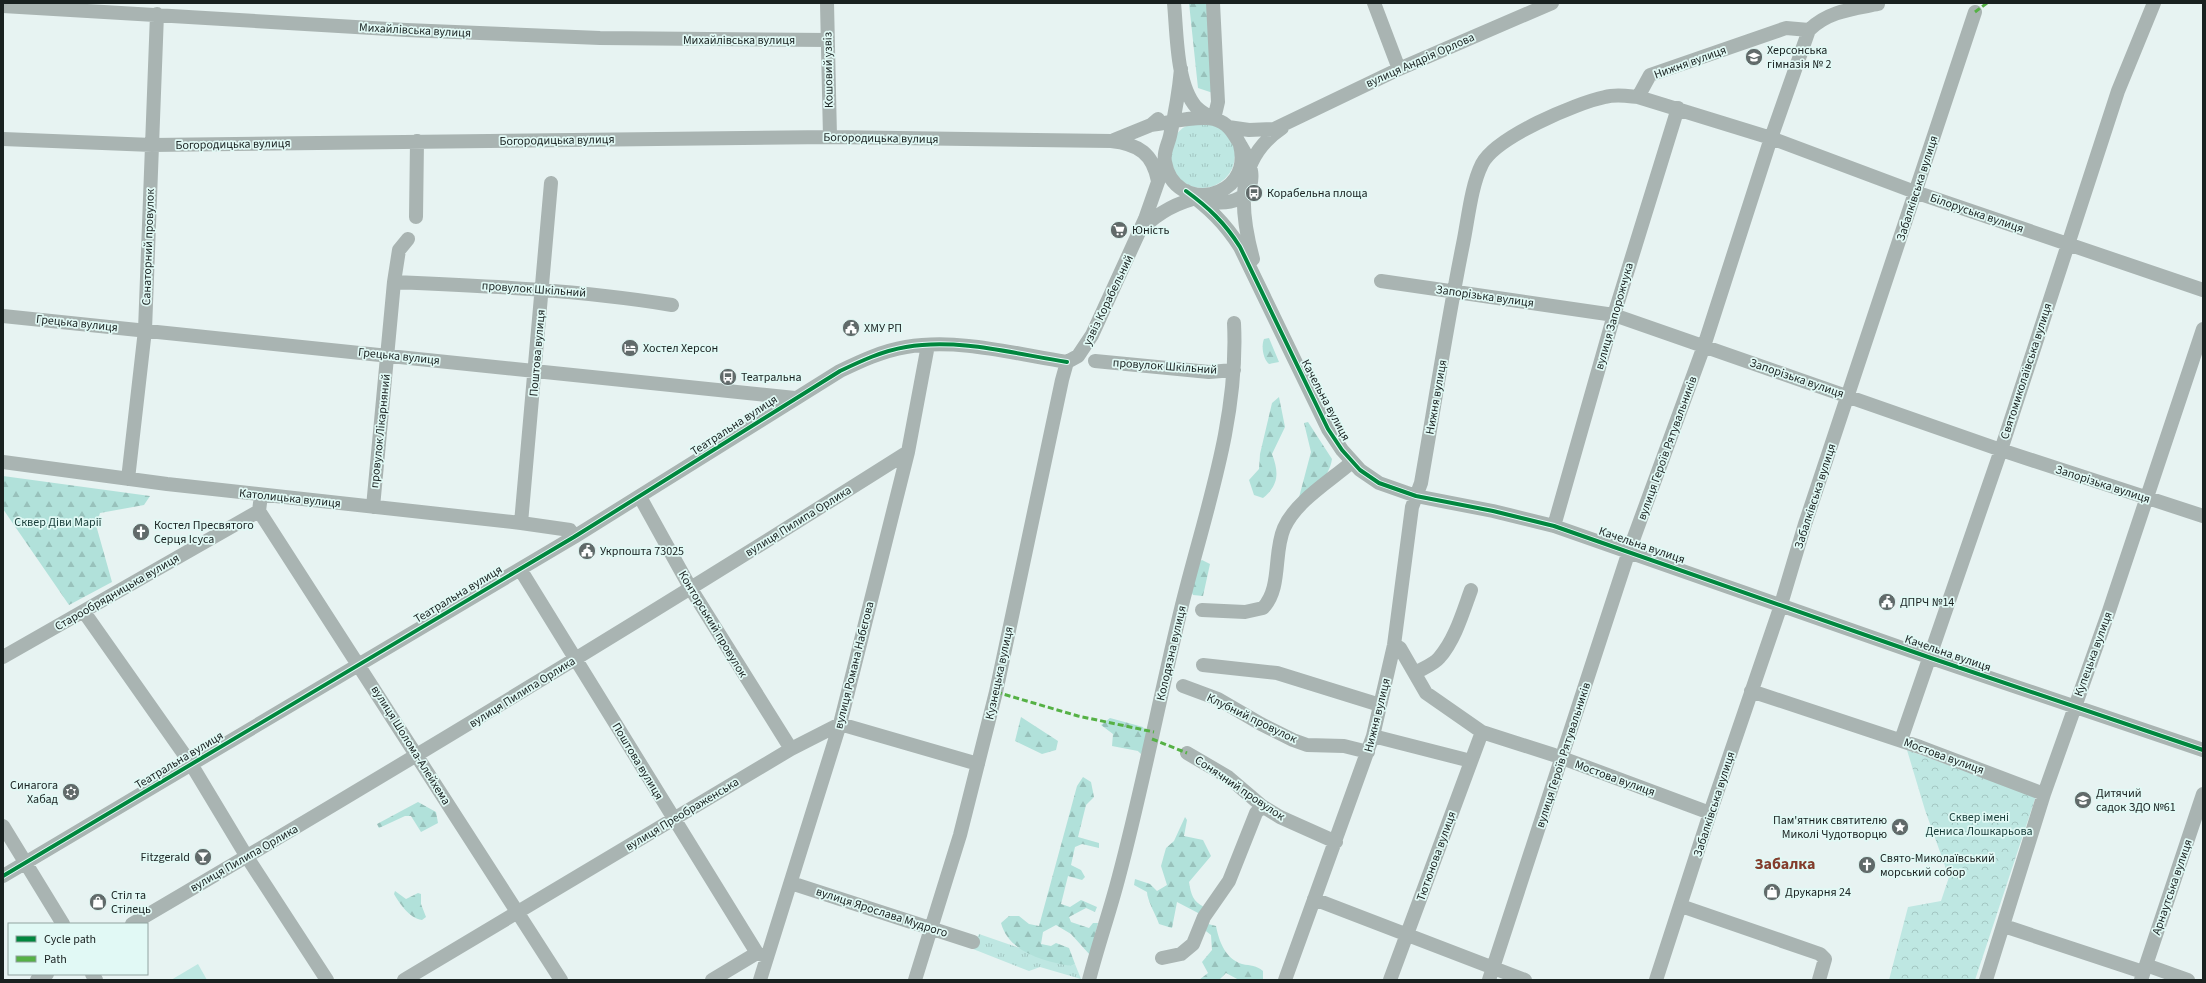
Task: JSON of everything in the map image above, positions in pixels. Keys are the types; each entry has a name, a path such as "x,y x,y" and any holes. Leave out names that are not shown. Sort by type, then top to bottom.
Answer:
{"street":[{"name":"Кошовий узвіз","path":"827,3 830,137"},
{"path":"1174,3 1181,70 1189,97 1196,107 1228,127 1235,134 1240,145 1244,172"},
{"path":"1213,3 1218,102 1214,119"},
{"path":"1374,3 1399,69"},
{"name":"вулиця Андрія Орлова","path":"1228,127 1263,130 1290,122 1399,69 1552,3"},
{"name":"Святомиколаївська вулиця","path":"1901,740 1931,658 2001,450 2118,91 2154,3"},
{"path":"1809,30 1819,21 1836,13 1878,4"},
{"name":"Михайлівська вулиця","path":"3,6 83,7 158,14 406,30 600,38 828,40"},
{"name":"Забалківська вулиця","path":"1656,980 1975,12"},
{"name":"Санаторний провулок","path":"128,479 145,330 158,14"},
{"name":"Нижня вулиця","path":"1285,980 1373,736 1394,645 1411,518 1416,496 1421,483 1454,292 1476,182 1482,163 1499,146 1527,129 1582,102 1607,96 1638,97 1650,75 1786,28 1809,30"},
{"name":"вулиця Героїв Рятувальників","path":"1491,974 1629,551 1704,346 1771,138 1809,30"},
{"path":"1181,70 1170,137 1165,149 1165,162 1172,179 1191,195 1220,202 1244,195"},
{"name":"Білоруська вулиця","path":"1638,97 1678,108 1771,138 1916,192 2203,290"},
{"name":"Богородицька вулиця","path":"1150,125 1176,101"},
{"name":"вулиця Запорожчука","path":"1554,526 1614,315 1678,108"},
{"path":"1170,137 1178,127 1189,120 1201,118 1214,119"},
{"name":"Богородицька вулиця","path":"1112,141 1150,125 1189,120"},
{"name":"вулиця Андрія Орлова","path":"1244,172 1267,140 1290,122"},
{"name":"Богородицька вулиця","path":"3,139 152,145 830,137 1112,141 1133,145 1147,150 1165,162"},
{"path":"416,216 417,142"},
{"name":"Богородицька вулиця","path":"1133,145 1150,158 1154,165 1158,181"},
{"name":"узвіз Корабельний","path":"1068,362 1078,356 1092,335 1140,232 1165,162"},
{"name":"узвіз Корабельний","path":"1140,232 1157,215 1191,195 1211,195 1222,190 1244,172"},
{"name":"Качельна вулиця","path":"1244,172 1245,225 1260,288"},
{"name":"Поштова вулиця","path":"521,523 551,183"},
{"name":"Качельна вулиця","path":"1191,195 1210,209 1229,229 1260,288 1277,327 1328,429 1352,462 1368,476 1379,483 1416,496 1493,511 1554,526 1781,604 1931,658 2203,750"},
{"path":"1178,204 1195,205 1210,209"},
{"name":"провулок Лікарняний","path":"373,506 394,282 399,250 408,239"},
{"name":"Запорізька вулиця","path":"1381,281 1614,315 1848,395 2001,450 2203,516"},
{"name":"провулок Шкільний","path":"394,282 542,289 614,296 672,305"},
{"name":"Грецька вулиця","path":"3,316 388,354 795,398"},
{"name":"Колодязна вулиця","path":"1092,979 1119,876 1182,606 1221,454 1232,398 1234,370 1234,323"},
{"name":"Купецька вулиця","path":"1986,980 2044,794 2147,498 2203,329"},
{"path":"928,345 965,346 1068,362"},
{"name":"Театральна вулиця","path":"3,876 574,537 840,371 872,356 905,347 928,345"},
{"name":"вулиця Романа Набєгова","path":"760,980 762,954 791,883 840,724 908,452 928,345"},
{"name":"провулок Шкільний","path":"1095,361 1209,372 1234,370"},
{"name":"Кузнецька вулиця","path":"915,980 960,835 996,692 1053,419 1068,362"},
{"name":"вулиця Пилипа Орлика","path":"134,923 417,756 691,589 908,452"},
{"name":"Католицька вулиця","path":"3,462 261,495 521,523 570,530 574,537"},
{"path":"1202,610 1245,612 1263,608 1272,594 1282,536 1289,519 1313,493 1352,462"},
{"path":"260,511 261,495"},
{"name":"Конторський провулок","path":"640,497 691,589 791,749"},
{"name":"Старообрядницька вулиця","path":"3,657 260,511"},
{"name":"вулиця Шолома-Алейхема","path":"260,511 561,980"},
{"name":"Поштова вулиця","path":"520,569 674,819 762,954"},
{"path":"1415,673 1435,662 1443,653 1459,624 1471,590"},
{"path":"84,612 190,764 247,857 327,980"},
{"name":"Мостова вулиця","path":"1394,645 1400,648 1422,687 1432,698 1482,732 1562,758 1710,813"},
{"path":"1203,665 1277,673 1380,705"},
{"name":"Клубний провулок","path":"1184,686 1218,699 1260,724 1293,740 1307,745 1344,746 1368,752"},
{"name":"Мостова вулиця","path":"1751,691 1901,740 2044,794"},
{"path":"840,724 978,764"},
{"name":"вулиця Преображенська","path":"404,980 791,749 840,724"},
{"name":"Тютюнова вулиця","path":"1390,980 1482,732"},
{"path":"1373,736 1471,761"},
{"name":"Сонячний провулок","path":"1187,753 1228,777 1262,806 1298,826 1336,842"},
{"name":"Арнаутська вулиця","path":"2143,972 2203,794"},
{"path":"1162,958 1181,954 1193,944 1204,917 1229,881 1256,813 1262,806"},
{"path":"3,826 62,923"},
{"name":"вулиця Ярослава Мудрого","path":"791,883 932,927 973,942"},
{"path":"1314,900 1407,935 1491,974 1525,980"},
{"path":"1681,906 1820,954 1825,959 1819,980"},
{"path":"2004,926 2143,972 2188,980"},
{"path":"712,980 762,954"}],"green space":[{"path":"1189,3 1208,3 1213,93 1198,88"},
{"path":"1196,122 1208,122 1221,127 1226,131 1233,142 1235,155 1233,168 1226,179 1215,186 1208,188 1196,188 1183,183 1174,174 1169,161 1169,149 1174,136 1183,127"},
{"path":"1269,338 1279,362 1269,364 1264,356 1263,345 1264,339"},
{"path":"1279,397 1285,427 1272,454 1276,467 1275,483 1263,498 1254,495 1249,480 1259,469 1260,454 1272,403"},
{"path":"1308,422 1332,459 1327,473 1319,485 1297,505 1311,452 1304,423"},
{"name":"Сквер Діви Марії","path":"3,476 150,496 144,505 100,513 96,525 112,582 69,605 3,509"},
{"path":"1202,560 1210,564 1203,596 1193,595 1191,591 1198,562"},
{"path":"1021,717 1058,741 1056,750 1042,754 1015,741"},
{"path":"1110,718 1143,727 1149,738 1141,754 1138,751 1112,746 1113,734 1101,725"},
{"name":"Сквер імені Дениса Лошкарьова","path":"1907,750 2036,796 1975,980 1889,980 1908,907 1941,901 1949,877 1925,810"},
{"path":"1083,777 1091,782 1094,797 1086,805 1078,837 1099,843 1099,848 1082,844 1075,847 1071,865 1081,870 1085,877 1082,880 1068,876 1061,904 1070,907 1081,900 1097,907 1095,912 1086,908 1069,917 1071,922 1089,928 1093,923 1098,923 1090,955 1071,934 1056,925 1043,932 1041,944 1051,946 1056,943 1069,948 1075,964 1071,966 1029,954 1012,942 1005,933 1001,923 1009,916 1019,916 1029,924 1039,926 1077,786"},
{"path":"418,802 436,812 438,823 421,832 411,816 405,816 379,828 377,824"},
{"path":"1185,817 1187,820 1184,836 1203,840 1211,856 1189,882 1193,897 1204,907 1200,914 1177,902 1172,928 1159,924 1147,892 1134,885 1135,879 1150,884 1157,891 1167,885 1161,866 1166,848 1174,841"},
{"path":"395,891 406,899 418,893 421,894 421,904 426,917 422,920 409,914 396,898 394,894"},
{"path":"1204,923 1216,926 1221,944 1236,962 1256,967 1263,971 1263,980 1239,980 1226,973 1219,980 1199,980 1208,973 1202,962 1212,950 1211,935 1202,928"},
{"path":"979,934 1071,966 1075,964 1081,979 1040,967 1029,971 973,949"},
{"path":"198,964 207,980 171,980"}],"marked path":[{"path":"1975,12 1987,3"},
{"path":"996,692 1078,716 1154,732"},
{"path":"1152,739 1187,753"}],"cycle path":[{"path":"1186,191 1216,216 1240,247 1328,429 1342,450 1360,470 1379,483 1416,496 1493,511 1554,526 1931,658 2203,750"},
{"path":"3,876 574,537 840,371 889,351 906,347 946,344 987,348 1067,362"}],"place":[{"name":"Херсонська гімназія № 2","path":"1754,57"},
{"name":"Корабельна площа","path":"1254,193"},
{"name":"Юність","path":"1119,230"},
{"name":"ХМУ РП","path":"851,328"},
{"name":"Хостел Херсон","path":"630,348"},
{"name":"Театральна","path":"728,377"},
{"name":"Костел Пресвятого Серця Ісуса","path":"141,532"},
{"name":"Укрпошта 73025","path":"587,551"},
{"name":"ДПРЧ №14","path":"1887,602"},
{"name":"Синагога Хабад","path":"71,792"},
{"name":"Дитячий садок ЗДО №61","path":"2083,800"},
{"name":"Пам'ятник святителю Миколі Чудотворцю","path":"1900,827"},
{"name":"Fitzgerald","path":"203,857"},
{"name":"Свято-Миколаївський морський собор","path":"1867,865"},
{"name":"Друкарня 24","path":"1772,892"},
{"name":"Стіл та Стілець","path":"98,902"}],"district":[{"name":"Забалка","path":"1785,863"}]}
